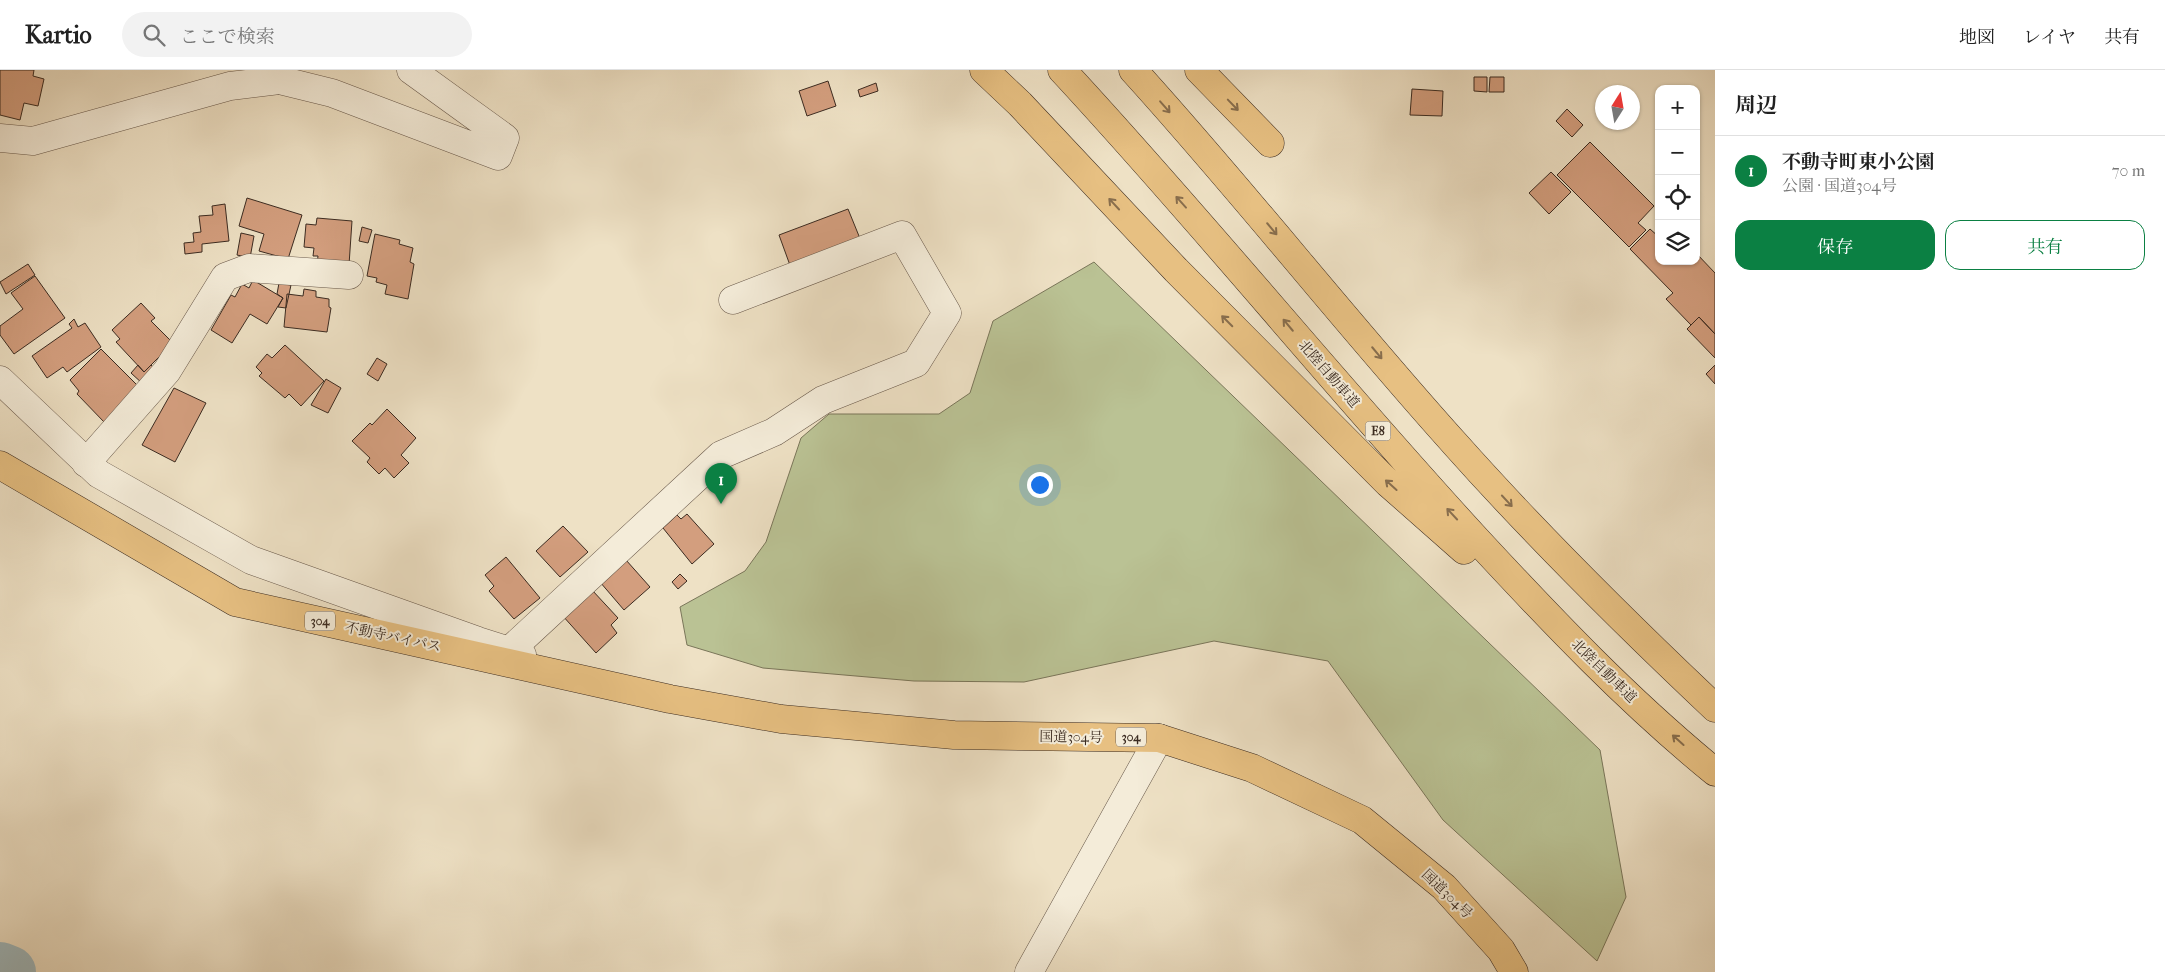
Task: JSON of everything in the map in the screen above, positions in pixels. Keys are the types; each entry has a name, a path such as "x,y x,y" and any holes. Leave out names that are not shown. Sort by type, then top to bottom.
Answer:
{"highway":[{"path":"984,70 1020,104 1176,270 1388,483 1599,668"},
{"name":"北陸自動車道","path":"1062,70 1208,232 1417,476 1508,575 1599,668 1715,772"},
{"path":"1133,70 1455,444 1548,545 1715,708"},
{"path":"1200,70 1270,143"},
{"name":"不動寺バイパス","path":"0,465 234,602 670,699"},
{"name":"国道304号","path":"670,699 781,719 954,735 1159,738 1252,768 1362,820 1444,888 1501,950 1514,972"}],"street":[{"path":"0,138 33,141 230,86 279,80 332,93 498,156 506,138 411,70"},
{"path":"508,651 721,454 774,432 823,400 916,363 947,313 902,235 733,300"},
{"path":"86,462 167,371 224,277 249,268 349,275"},
{"path":"0,380 99,474 251,560 508,651 670,699"},
{"path":"1029,972 1159,738"}],"green space":[{"path":"1094,262 1600,750 1626,897 1597,961 1443,820 1328,661 1214,641 1024,682 914,681 763,668 687,645 680,607 745,571 766,542 801,438 829,414 939,414 970,393 993,321"}],"building":[{"path":"0,70 34,70 33,76 44,79 38,106 24,103 20,120 0,115"},
{"path":"1474,77 1487,77 1487,92 1474,91"},
{"path":"1490,77 1504,77 1504,92 1489,92"},
{"path":"828,81 836,106 807,116 799,91"},
{"path":"876,83 878,91 860,97 858,90"},
{"path":"1412,89 1443,91 1442,116 1410,115"},
{"path":"1567,109 1583,125 1572,137 1556,121"},
{"path":"1590,142 1654,206 1638,223 1646,230 1629,247 1557,175"},
{"path":"1551,172 1571,192 1549,214 1529,193"},
{"path":"247,198 302,215 288,259 259,251 264,234 239,226"},
{"path":"225,204 229,241 202,244 202,252 185,254 184,243 194,242 193,233 201,232 199,216 213,215 212,206"},
{"path":"848,209 861,241 791,268 779,235"},
{"path":"317,218 352,221 349,265 317,264 318,256 313,256 314,248 304,247 306,224 316,225"},
{"path":"362,227 372,230 368,243 359,241"},
{"path":"1650,229 1655,233 1655,265 1700,265 1700,257 1715,273 1715,334 1699,317 1691,325 1666,299 1673,293 1630,249"},
{"path":"241,233 254,236 250,258 237,255"},
{"path":"375,234 400,240 399,244 413,248 410,262 414,264 408,299 385,294 387,285 376,282 377,278 367,276"},
{"path":"28,264 35,275 6,294 0,282"},
{"path":"35,276 65,318 14,354 0,335 0,326 23,309 11,293"},
{"path":"253,280 283,298 267,324 250,314 232,343 211,330 231,295 235,297 242,284 249,288"},
{"path":"279,283 291,285 286,308 278,307 283,298 277,294"},
{"path":"304,289 316,291 316,297 329,299 329,307 331,308 327,332 284,327 287,294 303,296"},
{"path":"141,303 155,318 151,321 173,343 144,372 116,342 120,339 112,330"},
{"path":"1699,317 1715,334 1715,358 1687,329"},
{"path":"74,319 78,327 85,323 101,347 67,372 63,367 47,378 32,356 72,328 69,324"},
{"path":"285,345 324,381 301,406 289,394 285,398 259,376 262,373 256,367 267,354 272,358"},
{"path":"101,349 140,388 105,423 77,394 79,391 70,380"},
{"path":"377,358 387,364 378,381 367,374"},
{"path":"138,365 144,372 151,365 157,371 143,384 131,373"},
{"path":"1715,365 1715,384 1706,374"},
{"path":"326,379 341,388 328,413 311,405"},
{"path":"174,388 206,403 175,462 142,445"},
{"path":"387,409 416,438 401,455 409,463 394,478 385,468 379,474 367,462 370,458 352,441 370,423 372,425"},
{"path":"687,514 714,544 692,564 663,528 677,515 681,519"},
{"path":"563,526 588,552 560,577 536,551"},
{"path":"506,557 540,598 514,619 489,591 494,586 485,575"},
{"path":"626,560 650,587 624,610 600,582"},
{"path":"680,574 687,581 678,589 672,582"},
{"path":"592,590 618,618 611,625 617,633 596,653 562,615"}],"waterway":[{"path":"0,968 10,972"}],"place":[{"name":"不動寺町東小公園","path":"721,504"}]}
